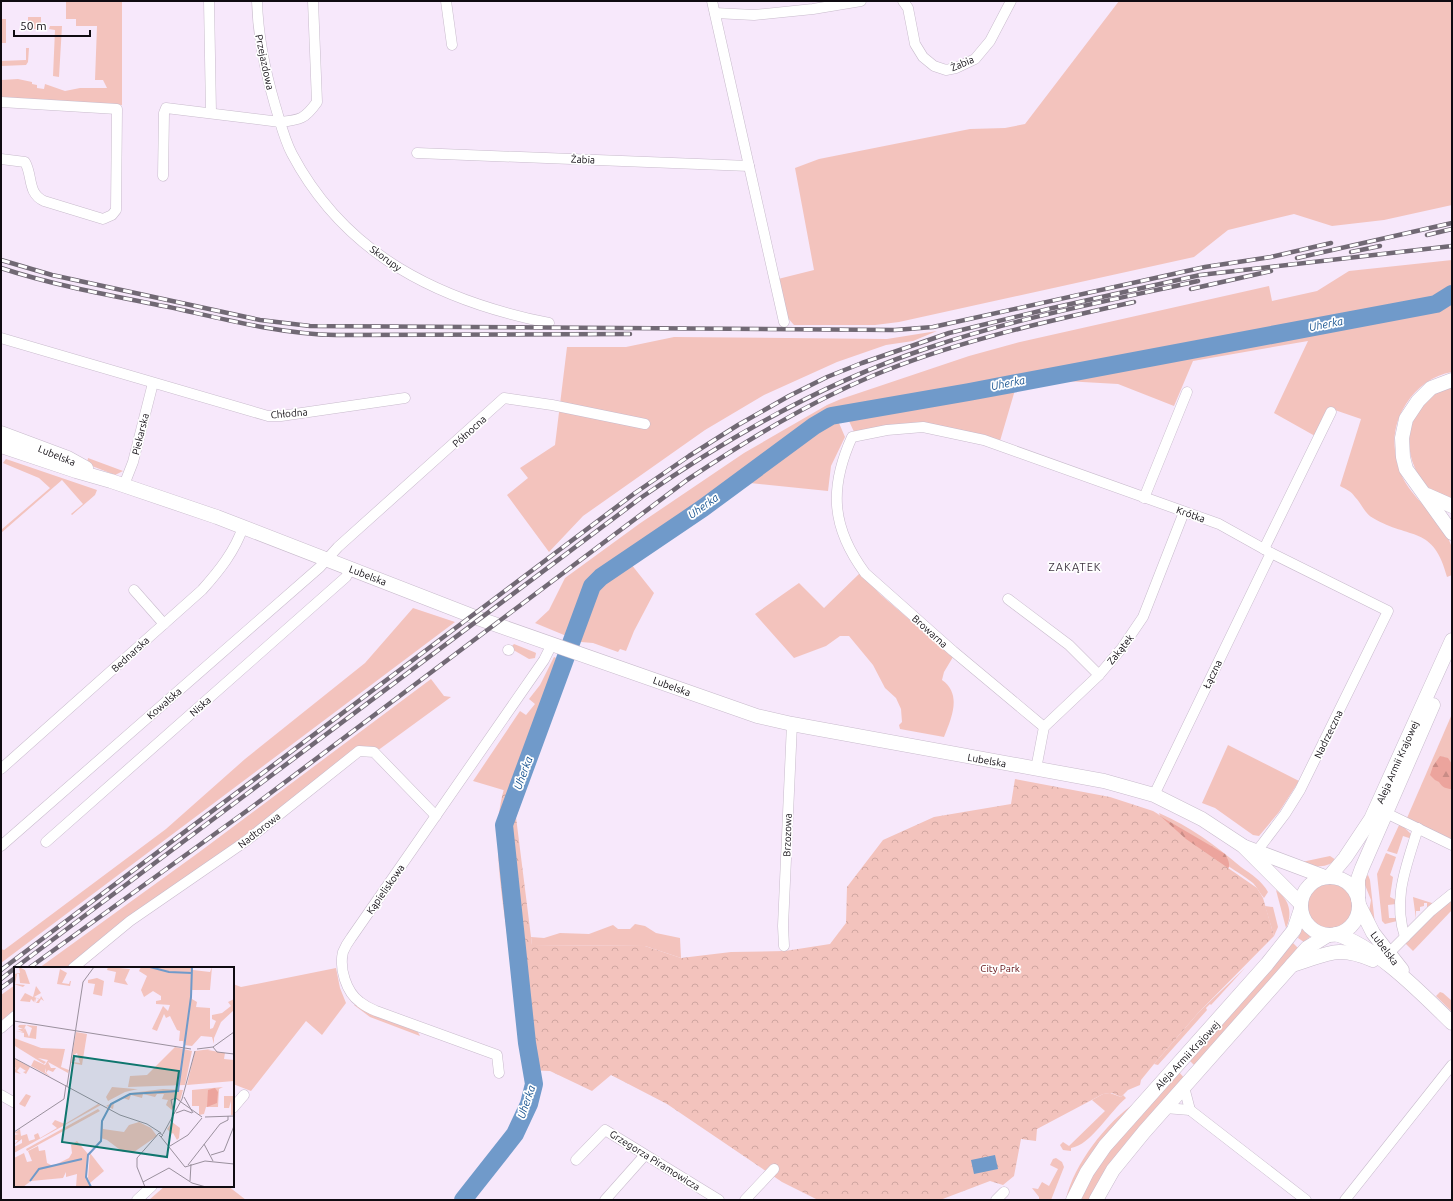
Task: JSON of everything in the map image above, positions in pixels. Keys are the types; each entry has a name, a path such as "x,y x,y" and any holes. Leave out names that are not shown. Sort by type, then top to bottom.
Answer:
{"main road":[{"path":"1452,380 1436,385 1422,396 1409,414 1403,431 1402,450 1406,469 1452,533"},
{"name":"Lubelska","path":"1,433 68,458 118,483"},
{"name":"Lubelska","path":"1,446 76,472 118,483 243,527 555,646 736,709 792,724 1122,785 1154,795 1202,819 1243,846 1301,907"},
{"path":"1426,495 1452,506"},
{"name":"Aleja Armii Krajowej","path":"1327,877 1346,858 1371,819 1452,640"},
{"name":"Aleja Armii Krajowej","path":"1359,902 1359,874 1452,662"},
{"name":"Lubelska","path":"1243,846 1290,866 1327,877"},
{"path":"1327,877 1338,878 1347,882 1355,891 1359,902 1357,916 1353,924 1344,931 1332,935 1317,932 1310,927 1305,920 1301,907 1307,888 1315,881 1327,877"},
{"name":"Lubelska","path":"1359,902 1373,934 1416,988"},
{"name":"Aleja Armii Krajowej","path":"1072,1200 1087,1172 1105,1146 1268,964 1294,930 1301,907"},
{"name":"Lubelska","path":"1332,935 1361,945 1416,988 1452,1022"},
{"name":"Aleja Armii Krajowej","path":"1096,1200 1118,1163 1184,1086 1311,944 1332,935"},
{"name":"Lubelska","path":"1292,965 1328,952 1344,951 1356,953 1390,967"}],"street":[{"path":"209,1 211,113"},
{"name":"Przejazdowa","path":"257,1 262,58 280,122"},
{"path":"163,176 166,108 280,122 298,120 309,114 318,102 313,1"},
{"path":"446,1 452,45"},
{"path":"712,1 784,322"},
{"path":"715,13 754,15 813,9 861,1"},
{"name":"Żabia","path":"903,1 908,8 915,44 923,57 934,66 946,70 956,68 975,59 990,41 1011,1"},
{"path":"1,102 117,109 118,203 116,210 108,218 103,219 36,198 31,189 29,170 25,162 1,159"},
{"name":"Skorupy","path":"280,122 291,153 328,208 350,231 373,249 399,268 424,283 446,293 476,305 549,323"},
{"name":"Żabia","path":"417,152 749,166"},
{"name":"Chłodna","path":"1,338 268,416 281,416 405,398"},
{"name":"Piekarska","path":"118,483 133,462 153,383"},
{"path":"1144,498 1187,392"},
{"name":"Północna","path":"327,560 338,547 504,398 552,404 645,424"},
{"name":"Łączna","path":"1154,795 1331,412"},
{"name":"Browarna","path":"984,440 923,427 887,430 852,437 839,472 836,498 838,517 845,542 853,558 865,573 953,651 1044,727"},
{"name":"Krótka","path":"984,440 1219,524 1268,551 1388,611"},
{"name":"Zakątek","path":"1044,727 1099,675 1122,648 1143,617 1184,512"},
{"name":"Bednarska","path":"1,769 202,590 222,567 239,539 243,527"},
{"name":"Kowalska","path":"1,846 327,560"},
{"name":"Niska","path":"46,842 346,577 350,568"},
{"path":"134,590 164,624"},
{"path":"1008,599 1069,645 1099,675"},
{"name":"Nadrzeczna","path":"1257,851 1285,814 1300,790 1388,611"},
{"name":"Kąpieliskowa","path":"499,1073 498,1055 376,1012 355,998 351,994 345,980 343,951 350,938 555,646"},
{"name":"Brzozowa","path":"784,946 783,926 792,724"},
{"path":"1036,769 1044,727"},
{"name":"Nadtorowa","path":"74,967 130,921 246,841 359,752 374,752 436,816"},
{"path":"1386,813 1452,845"},
{"path":"1405,936 1400,918 1400,891 1418,828"},
{"path":"1389,953 1431,911 1452,894"},
{"path":"1,1028 14,1017"},
{"path":"1345,1200 1452,1065"},
{"path":"1184,1086 1190,1110"},
{"path":"1,1095 14,1102"},
{"path":"234,1107 244,1095"},
{"path":"1165,1108 1190,1110 1306,1200"},
{"name":"Grzegorza Piramowicza","path":"576,1160 605,1130 720,1200"},
{"path":"605,1200 645,1155"},
{"path":"745,1200 774,1168"},
{"path":"137,1200 148,1187"},
{"path":"996,1200 1004,1192"}],"green space":[{"path":"66,1 122,1 122,105 1,98 1,80 18,79 32,82 32,84 37,85 37,88 44,89 45,84 65,91 80,88 107,88 103,80 95,80 97,26 76,26 76,19 66,19"},
{"path":"1119,1 1452,1 1452,205 1384,220 1332,226 1294,214 1228,230 1194,257 899,322 875,325 794,325 787,317 778,279 814,270 795,168 819,159 970,129 1005,128 1025,124"},
{"path":"28,17 41,17 41,26 45,26 45,29 28,29"},
{"path":"1,19 6,19 6,43 1,43"},
{"path":"50,26 62,26 59,77 53,76 55,30 49,29"},
{"path":"26,48 29,48 28,62 26,65 1,66 1,61 26,60"},
{"path":"1452,260 1452,372 1432,379 1415,392 1400,415 1396,426 1395,438 1395,450 1398,466 1404,479 1411,491 1445,532 1451,545 1452,575 1447,577 1442,560 1428,541 1419,536 1386,525 1373,518 1347,489 1340,486 1361,419 1329,408 1315,436 1274,413 1308,341 1193,361 1174,406 1118,384 1065,381 1015,390 1000,441 933,426 855,434 849,421 839,423 845,437 831,466 828,491 750,483 631,564 654,593 634,631 626,651 620,649 618,652 593,643 581,642 535,623 549,610 565,578 639,524 744,453 827,405 841,399 969,356 1020,342 1269,286 1272,301 1317,291 1349,271"},
{"path":"937,331 913,341 886,345 837,362 764,395 705,430 583,516 549,552 507,495 528,478 520,468 555,445 567,347 626,347 674,337 887,339"},
{"path":"1452,387 1452,500 1435,492 1426,485 1418,474 1412,462 1410,437 1412,425 1417,413 1425,403 1437,393"},
{"path":"88,458 123,471 115,475 87,464"},
{"path":"6,459 97,490 95,495 72,515 71,514 83,504 62,480 1,533 1,530 50,488 39,478 3,463"},
{"path":"860,573 881,595 953,657 944,672 942,680 952,692 954,699 950,722 944,737 900,729 899,725 902,722 901,709 896,698 885,688 873,665 849,636 840,636 826,646 794,658 755,614 799,583 824,608"},
{"path":"413,608 455,622 1,963 1,949 4,950 166,829 245,759 365,663"},
{"path":"514,644 536,653 535,658 529,659 510,648"},
{"path":"554,657 567,662 520,795 473,781 520,711 526,715 535,704 529,699 540,685"},
{"path":"431,679 444,696 451,697 377,751 359,752 245,840 129,919 69,967 40,967 198,853"},
{"path":"1452,714 1452,841 1407,818"},
{"path":"1228,745 1299,781 1279,812 1259,836 1253,835 1215,808 1202,803"},
{"path":"1440,756 1448,758 1452,764 1452,789 1446,788 1430,775 1433,766"},
{"name":"City Park","path":"1015,779 1110,797 1158,814 1186,839 1257,888 1263,898 1274,936 1199,1012 1141,1080 1140,1085 1128,1090 1121,1097 1112,1093 1103,1094 1037,1129 1036,1141 1021,1139 1014,1176 1003,1185 990,1181 940,1200 818,1200 782,1182 667,1104 611,1075 592,1091 550,1071 524,1070 499,868 498,827 504,789 523,796 516,817 532,945 645,946 681,958 731,952 785,951 830,944 846,923 847,887 883,840 934,817 1011,804"},
{"path":"1153,812 1225,854 1229,864 1225,874"},
{"path":"1159,813 1182,824 1202,837 1256,878 1263,884 1268,892 1264,898 1253,883 1186,839 1163,821"},
{"path":"1400,823 1411,834 1412,839 1403,836 1397,854 1387,851"},
{"path":"1386,853 1396,857 1390,875 1393,877 1390,897 1396,900 1396,904 1388,905 1389,918 1397,918 1397,921 1385,924 1382,921 1377,874"},
{"path":"1330,856 1336,860 1327,865 1313,866 1297,863"},
{"path":"1368,875 1370,880 1375,924 1369,911 1371,900 1365,885 1365,877"},
{"path":"1325,882 1335,882 1347,889 1354,901 1354,911 1347,923 1335,930 1325,930 1317,926 1310,919 1306,911 1306,901 1310,893 1317,886"},
{"path":"1276,890 1287,902 1289,917 1286,928"},
{"path":"1413,897 1435,904 1427,911 1427,903 1424,903 1424,906 1420,907 1420,911 1416,911 1416,919"},
{"path":"1452,899 1452,910 1413,951 1404,942"},
{"path":"1265,906 1273,907 1278,927 1274,936"},
{"path":"635,924 645,926 656,933 680,938 681,958 645,946 532,945 531,937 544,938 560,933 589,934 613,925 618,929 630,929"},
{"path":"1303,927 1313,934 1304,942 1298,938"},
{"path":"1293,943 1298,948 1195,1066 1189,1060"},
{"path":"336,968 340,988 346,1003 322,1035 306,1021 251,1091 234,1084 234,984 241,987"},
{"path":"1245,968 1211,1005 1210,1004 1206,1008 1207,1010 1158,1065 1154,1064 1199,1012"},
{"path":"14,986 14,1011 1,1021 1,995"},
{"path":"1440,992 1452,1001 1452,1012 1436,996"},
{"path":"356,1004 418,1032 420,1036 370,1017 354,1005"},
{"path":"1179,1072 1185,1079 1128,1140 1107,1168 1089,1200 1079,1200 1103,1157"},
{"path":"1110,1093 1121,1097 1123,1095 1126,1098 1086,1141 1071,1148 1071,1151 1063,1150 1060,1145 1063,1142 1069,1146 1105,1111 1092,1100 1103,1094"},
{"path":"1136,1102 1092,1152 1066,1199 1076,1172 1093,1145 1114,1121"},
{"path":"1056,1158 1062,1162 1064,1167 1051,1200 1039,1200 1039,1197 1032,1188 1038,1189 1042,1182 1049,1186 1058,1169 1050,1165 1053,1159"},
{"path":"164,1187 229,1187 246,1200 149,1200"}],"water":[{"path":"995,1155 998,1169 974,1174 971,1160"}],"waterway":[{"name":"Uherka","path":"463,1200 515,1134 529,1104 534,1084 527,1043 504,825 592,586 601,577 703,508 814,426 831,416 969,392 1436,304 1452,294"}],"railway":[{"path":"1297,258 1452,223"},
{"path":"1427,235 1452,229"},
{"path":"1,260 52,275 260,320 310,326 895,330 933,327 1205,267 1271,257 1331,243"},
{"path":"1351,252 1380,246"},
{"path":"1,970 635,493 738,425 789,396 827,377 862,363 949,333 1200,275 1452,246"},
{"path":"1,268 85,290 252,325 294,332 336,335 630,334"},
{"path":"1191,289 1271,271"},
{"path":"16,967 642,497 675,474 744,432 779,412 852,377 961,337 1028,319 1198,281"},
{"path":"30,967 248,810 687,480 754,437 800,411 848,387 872,376 936,352 1001,333 1134,302"},
{"path":"1,979 14,969"},
{"path":"1,988 14,979"}],"district":[{"name":"ZAKĄTEK","path":"1075,567"}]}
